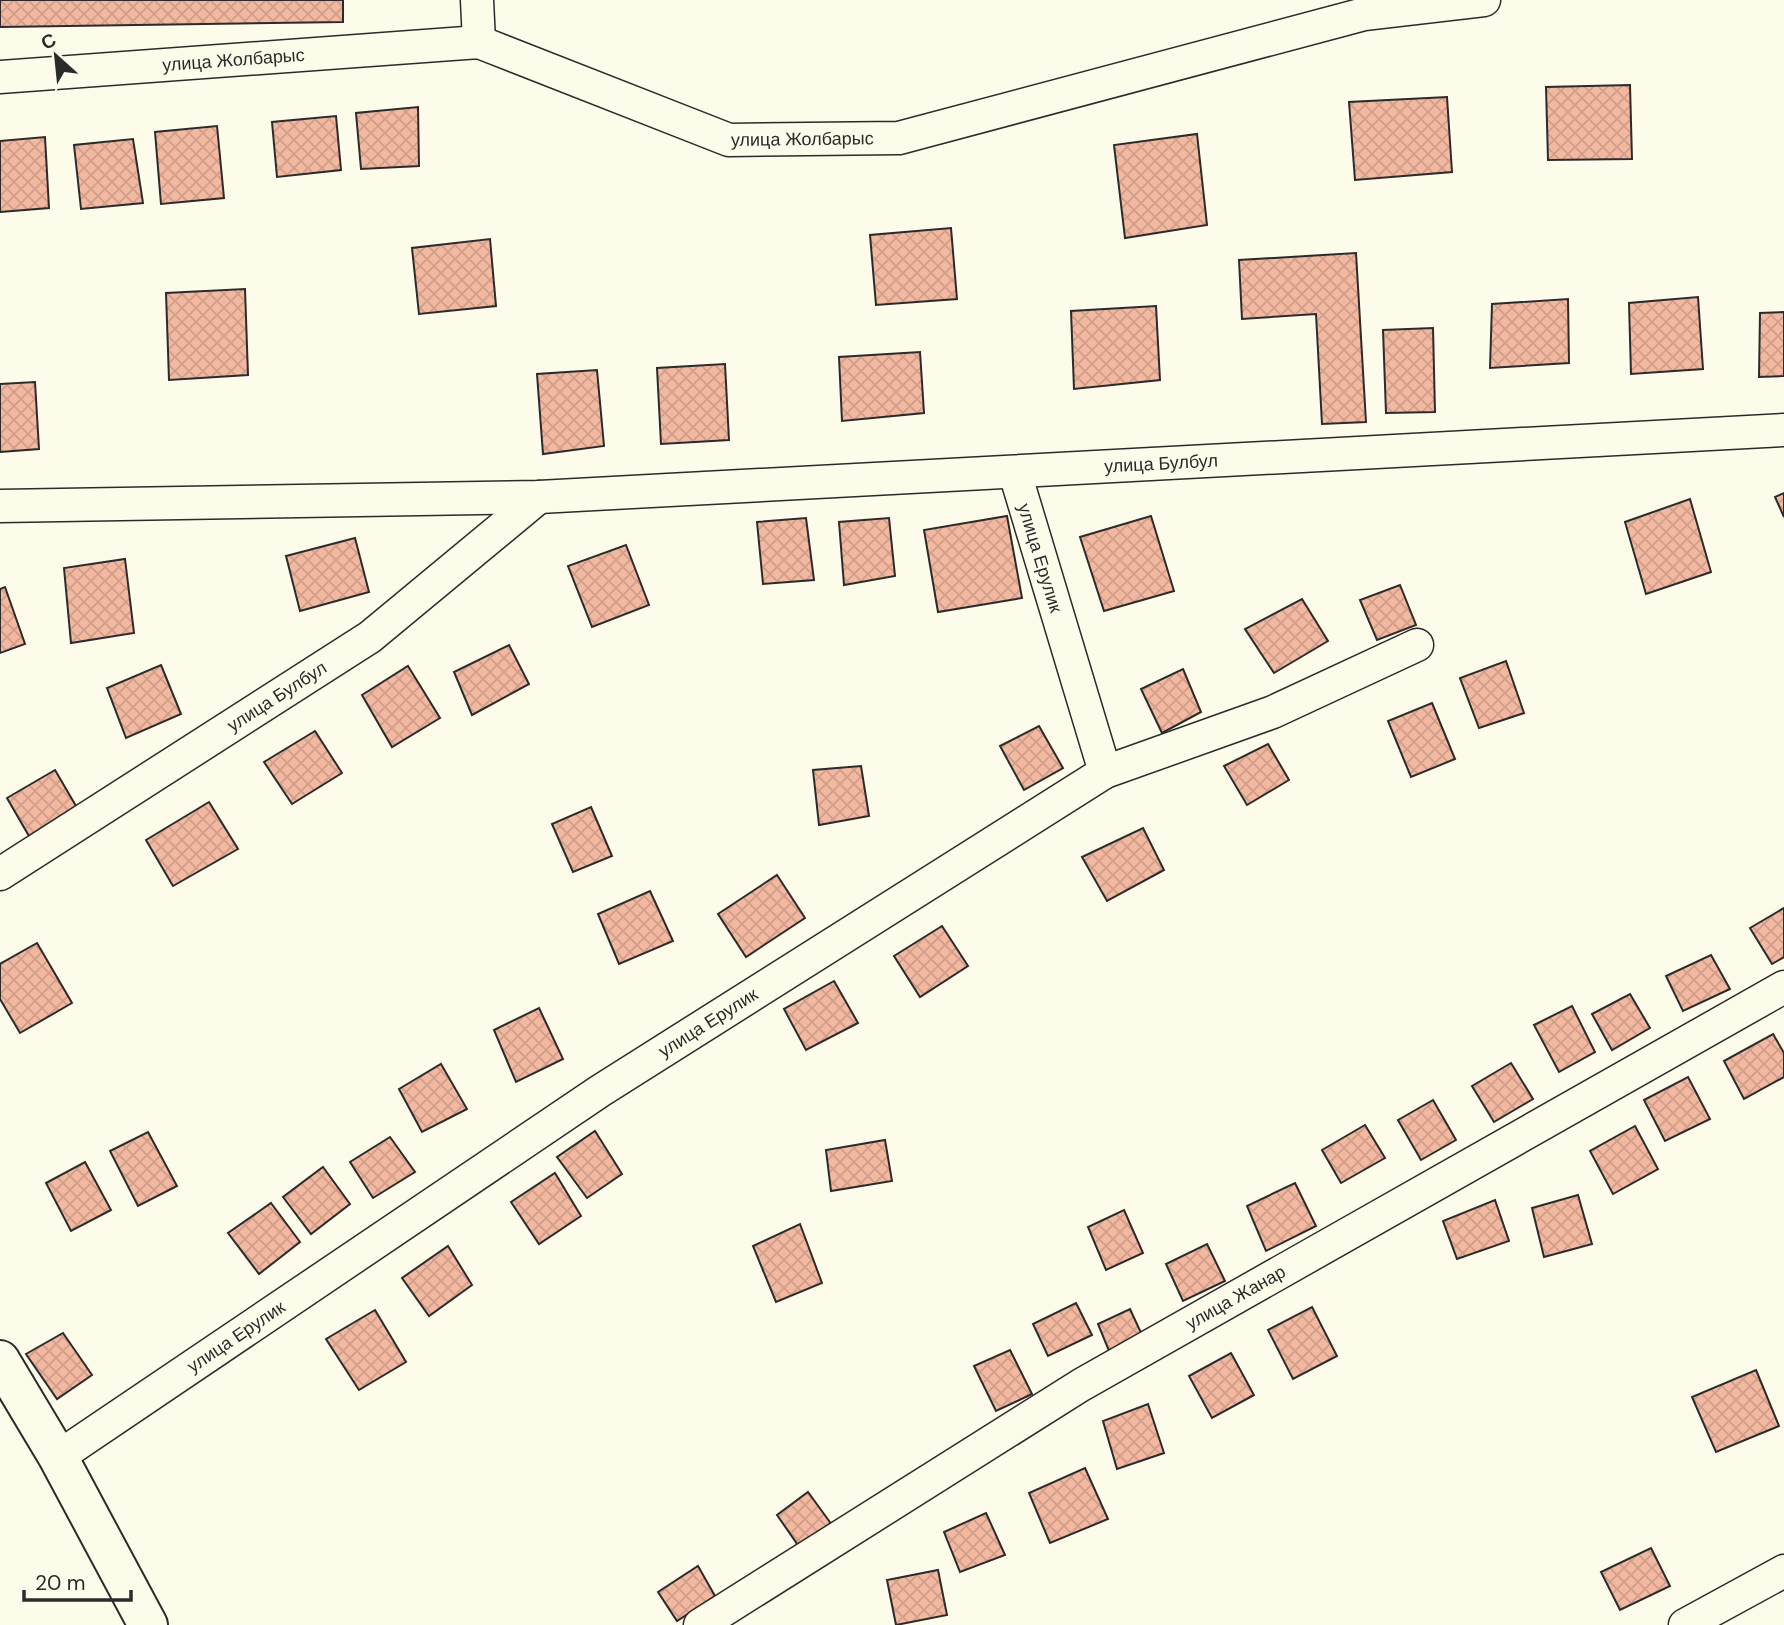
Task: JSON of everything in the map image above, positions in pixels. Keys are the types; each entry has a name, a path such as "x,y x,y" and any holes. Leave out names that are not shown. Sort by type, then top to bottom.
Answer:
{"street":[{"path":"477,0 479,42"},
{"name":"улица Жолбарыс","path":"0,77 479,42 729,140 899,138 1364,14 1484,0"},
{"name":"улица Булбул","path":"0,506 539,497 1784,430"},
{"name":"улица Ерулик","path":"58,1457 600,1091 1105,772 1015,473"},
{"name":"улица Булбул","path":"0,874 370,637 539,497"},
{"path":"1105,772 1273,712 1417,645"},
{"name":"улица Жанар","path":"700,1625 1081,1385 1784,987"},
{"path":"0,1360 58,1457 148,1625"},
{"path":"1685,1625 1784,1570"}],"building":[{"path":"0,0 343,0 343,22 0,27"},
{"path":"1630,85 1632,159 1548,160 1546,87"},
{"path":"1447,97 1452,172 1355,180 1349,102"},
{"path":"418,107 419,166 361,169 356,113"},
{"path":"336,116 341,170 277,177 272,122"},
{"path":"217,126 224,198 161,204 155,132"},
{"path":"1197,134 1207,225 1125,238 1114,145"},
{"path":"45,137 49,208 0,212 0,141"},
{"path":"133,139 143,203 81,209 74,145"},
{"path":"951,228 957,299 876,305 870,235"},
{"path":"490,239 496,306 419,314 412,248"},
{"path":"1356,253 1366,422 1322,424 1316,314 1242,319 1239,260"},
{"path":"245,289 248,375 169,380 166,293"},
{"path":"1698,297 1703,369 1631,374 1629,303"},
{"path":"1568,299 1569,363 1490,368 1492,304"},
{"path":"1156,306 1160,380 1074,389 1071,311"},
{"path":"1784,312 1784,376 1759,377 1760,313"},
{"path":"1433,328 1435,412 1386,413 1383,330"},
{"path":"920,352 924,413 842,421 839,357"},
{"path":"725,364 729,440 661,444 657,368"},
{"path":"597,370 604,446 543,454 537,374"},
{"path":"35,382 39,449 0,452 0,384"},
{"path":"1784,493 1784,517 1775,497"},
{"path":"1690,499 1711,572 1646,594 1625,522"},
{"path":"1007,516 1022,598 938,612 924,530"},
{"path":"1151,516 1174,591 1104,611 1080,537"},
{"path":"806,518 814,580 763,584 757,522"},
{"path":"889,518 895,576 844,585 839,522"},
{"path":"355,538 369,592 300,611 286,556"},
{"path":"626,545 649,605 592,627 568,566"},
{"path":"125,559 134,633 71,643 64,568"},
{"path":"1400,585 1416,625 1377,640 1360,600"},
{"path":"5,587 25,644 0,653 0,589"},
{"path":"1302,599 1328,641 1274,673 1245,629"},
{"path":"509,645 529,684 472,715 454,672"},
{"path":"1506,661 1524,713 1479,728 1460,678"},
{"path":"161,665 181,714 126,738 107,688"},
{"path":"408,666 440,718 392,747 362,695"},
{"path":"1183,669 1201,712 1162,733 1141,689"},
{"path":"1432,703 1455,759 1411,777 1388,721"},
{"path":"1039,726 1063,768 1024,790 1000,746"},
{"path":"315,731 342,773 292,804 264,762"},
{"path":"1268,744 1289,780 1247,805 1224,766"},
{"path":"861,766 869,816 819,825 813,770"},
{"path":"55,770 76,806 29,836 7,798"},
{"path":"209,802 238,849 173,886 146,840"},
{"path":"591,807 612,856 573,872 552,824"},
{"path":"1143,828 1164,870 1107,901 1082,857"},
{"path":"777,875 805,918 746,957 718,914"},
{"path":"650,891 673,941 619,964 598,914"},
{"path":"1784,908 1784,957 1772,964 1750,928"},
{"path":"942,926 968,966 920,997 894,956"},
{"path":"37,943 72,1003 20,1033 0,999 0,964"},
{"path":"1711,955 1730,989 1683,1011 1666,976"},
{"path":"834,981 858,1023 806,1050 784,1009"},
{"path":"1630,994 1650,1028 1612,1050 1592,1014"},
{"path":"1572,1006 1595,1052 1559,1072 1534,1025"},
{"path":"539,1008 563,1059 516,1082 494,1030"},
{"path":"1773,1034 1784,1053 1784,1077 1744,1099 1724,1061"},
{"path":"1511,1063 1533,1099 1494,1122 1472,1086"},
{"path":"441,1064 467,1109 422,1132 399,1089"},
{"path":"1688,1077 1710,1119 1665,1141 1644,1100"},
{"path":"1433,1100 1456,1140 1421,1160 1398,1120"},
{"path":"1365,1125 1385,1158 1341,1183 1322,1150"},
{"path":"1635,1126 1658,1169 1613,1194 1590,1151"},
{"path":"595,1131 622,1174 587,1198 557,1157"},
{"path":"148,1132 177,1186 138,1206 110,1151"},
{"path":"390,1137 415,1172 373,1198 350,1162"},
{"path":"885,1140 892,1181 831,1191 826,1150"},
{"path":"85,1162 111,1210 71,1231 46,1183"},
{"path":"323,1167 350,1204 311,1234 283,1197"},
{"path":"555,1173 581,1216 539,1244 511,1202"},
{"path":"1295,1183 1316,1226 1266,1251 1247,1206"},
{"path":"1578,1195 1592,1244 1544,1257 1532,1208"},
{"path":"1495,1200 1509,1241 1457,1259 1443,1221"},
{"path":"271,1203 300,1242 259,1274 228,1233"},
{"path":"1124,1210 1143,1253 1106,1270 1088,1227"},
{"path":"800,1224 822,1283 776,1302 753,1246"},
{"path":"1207,1244 1225,1281 1183,1301 1166,1264"},
{"path":"448,1246 472,1285 429,1316 402,1278"},
{"path":"1076,1303 1092,1335 1048,1356 1033,1324"},
{"path":"1312,1307 1337,1356 1293,1379 1268,1330"},
{"path":"1130,1309 1142,1335 1109,1351 1098,1324"},
{"path":"375,1310 406,1362 359,1390 326,1339"},
{"path":"63,1333 92,1375 57,1399 26,1354"},
{"path":"1010,1350 1032,1394 996,1411 974,1366"},
{"path":"1231,1353 1254,1395 1212,1418 1189,1376"},
{"path":"1756,1370 1779,1426 1716,1452 1692,1397"},
{"path":"1148,1404 1164,1453 1117,1469 1103,1421"},
{"path":"1085,1468 1108,1519 1050,1543 1029,1493"},
{"path":"808,1492 832,1525 800,1548 777,1515"},
{"path":"986,1513 1005,1555 960,1572 944,1532"},
{"path":"1651,1548 1670,1586 1620,1610 1601,1572"},
{"path":"698,1566 715,1596 677,1621 658,1592"},
{"path":"938,1570 947,1615 896,1625 887,1580"}]}
